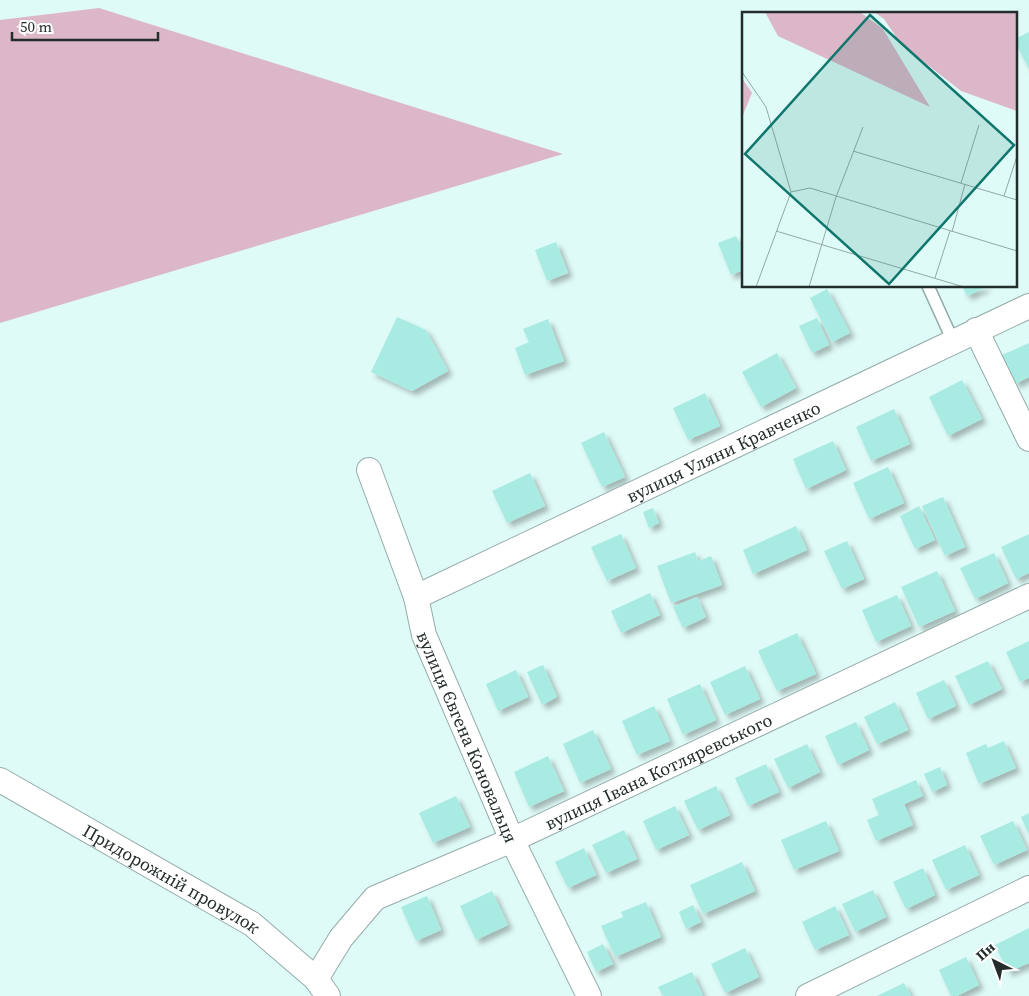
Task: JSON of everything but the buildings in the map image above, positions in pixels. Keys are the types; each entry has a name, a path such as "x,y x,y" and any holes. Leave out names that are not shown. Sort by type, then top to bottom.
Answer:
{"street":[{"name":"вулиця Уляни Кравченко","path":"416,597 1029,306"},
{"path":"976,330 1029,439"},
{"name":"вулиця Євгена Коновальця","path":"369,470 416,597 424,635 512,840 589,996"},
{"name":"вулиця Івана Котляревського","path":"322,987 341,938 375,898 512,840 1029,596"},
{"name":"Придорожній провулок","path":"0,780 252,924 322,987"},
{"path":"808,996 1029,888"}],"lane":[{"path":"929,288 953,341"}],"shaded area":[{"path":"99,8 563,154 0,323 0,20"}]}
